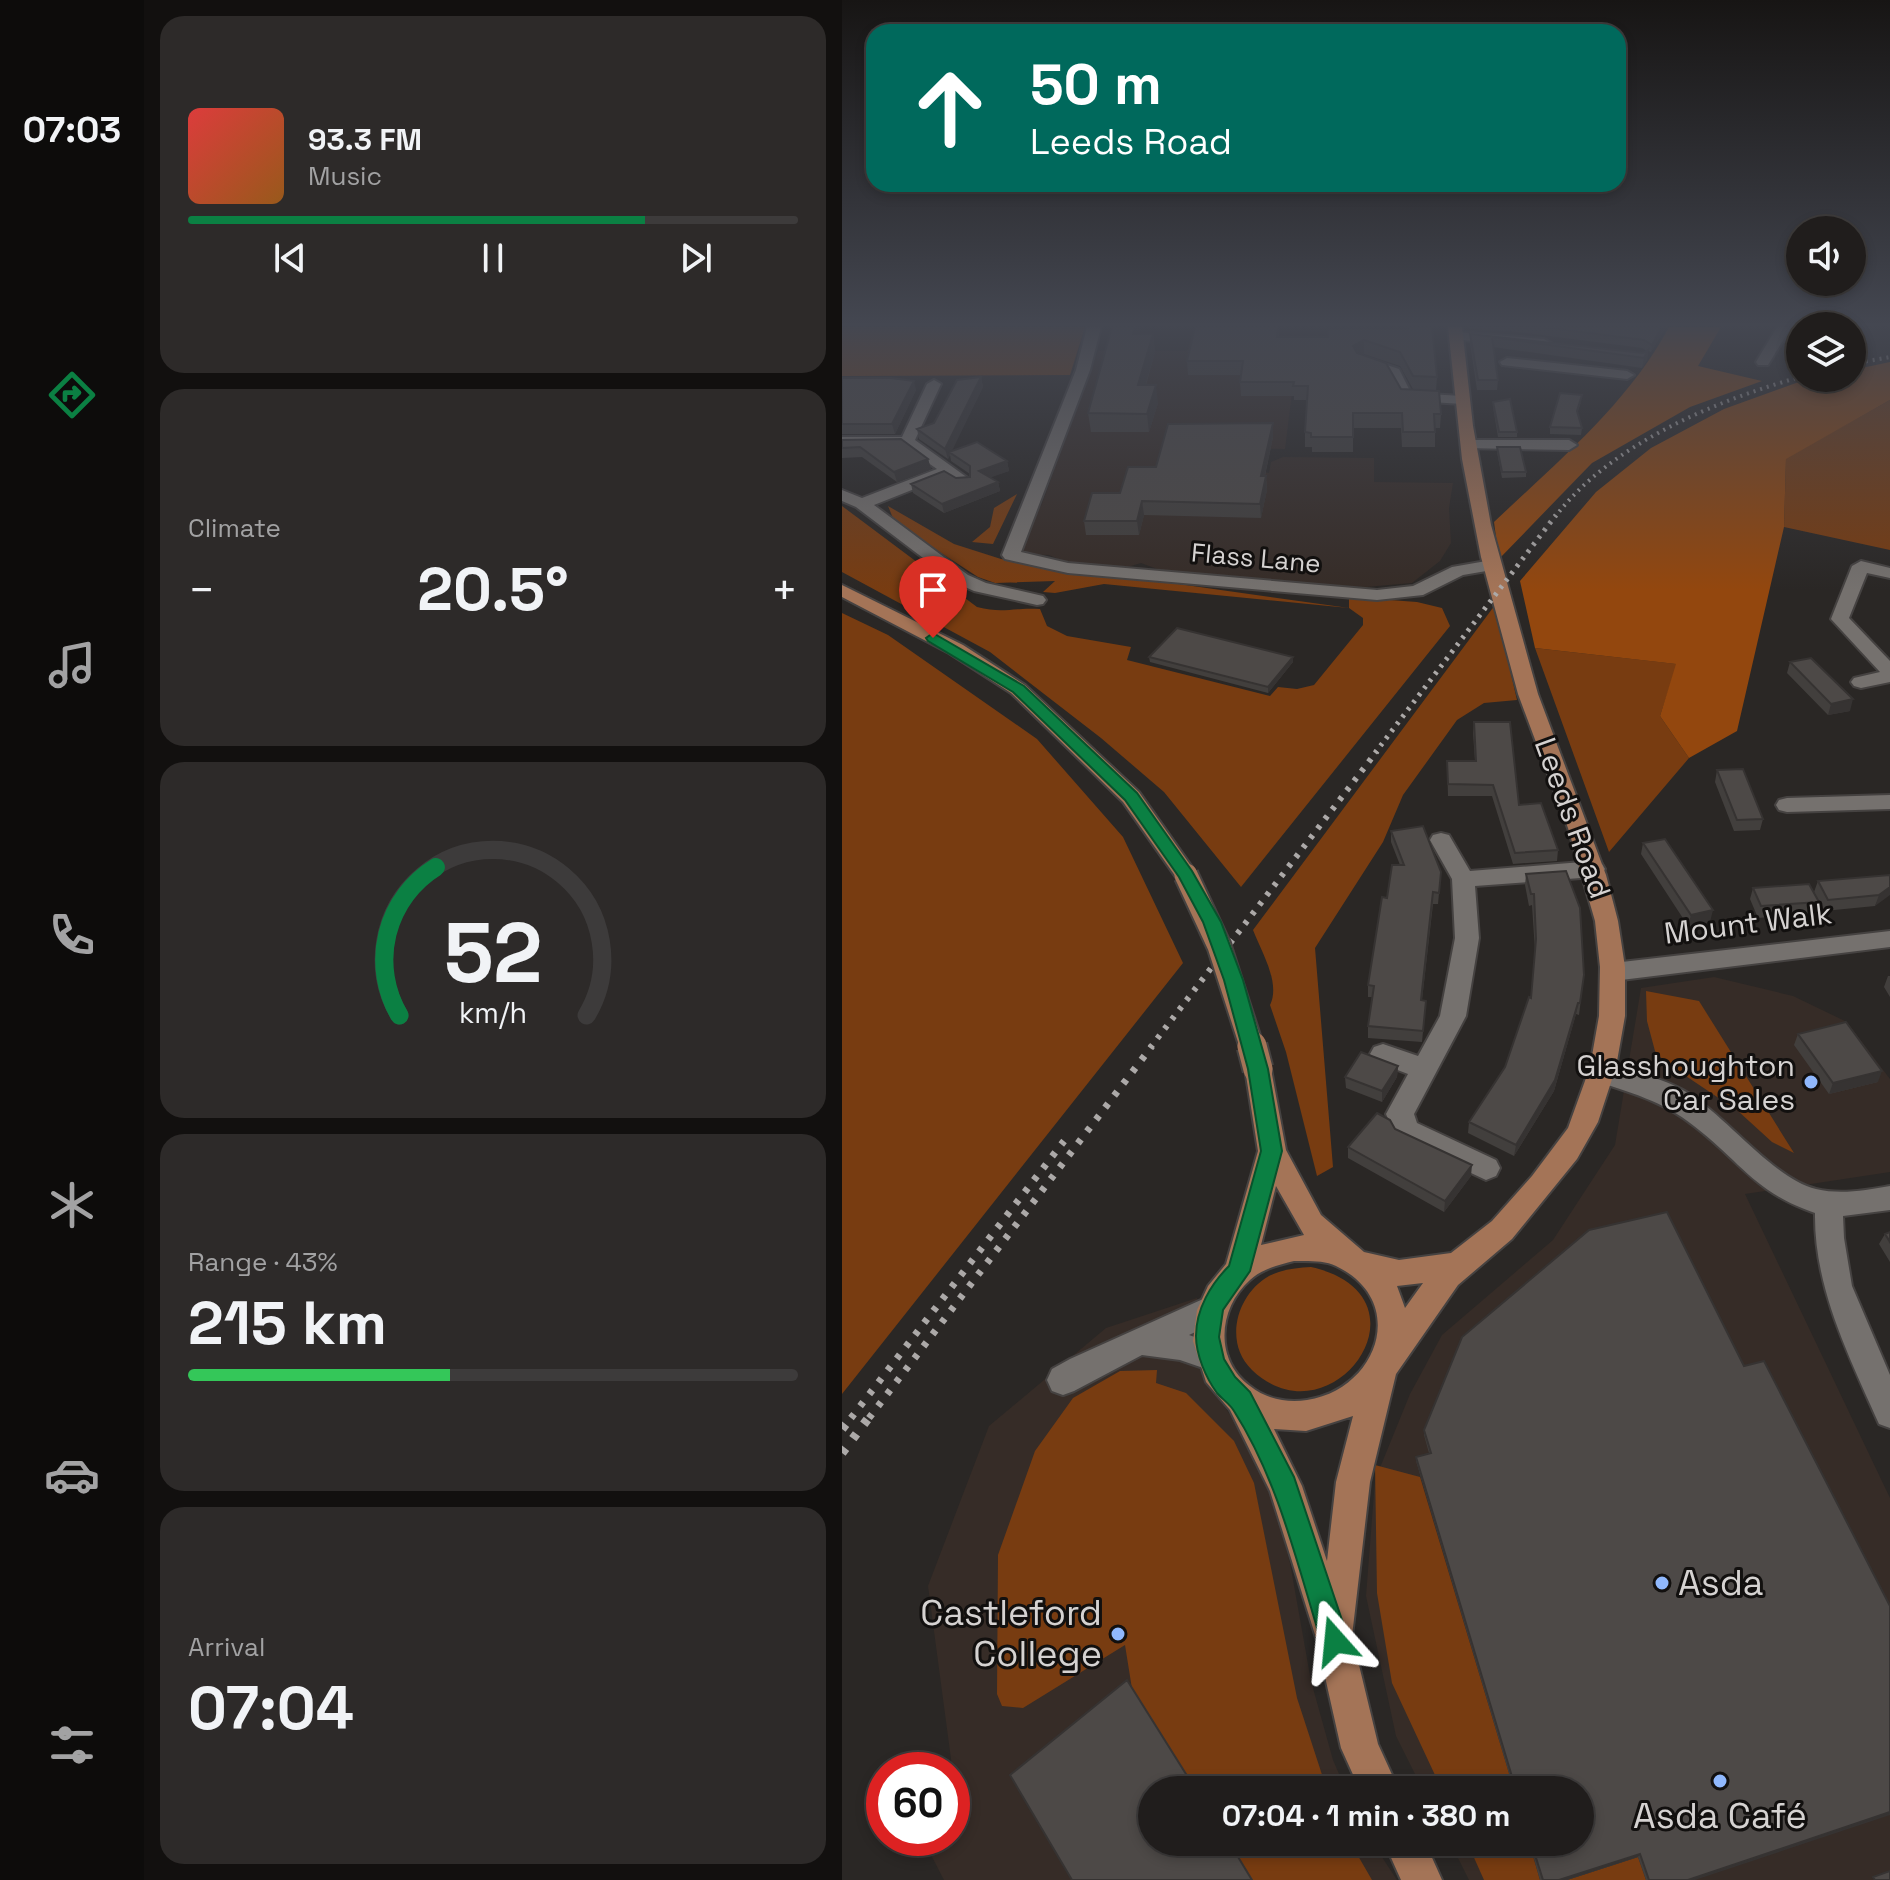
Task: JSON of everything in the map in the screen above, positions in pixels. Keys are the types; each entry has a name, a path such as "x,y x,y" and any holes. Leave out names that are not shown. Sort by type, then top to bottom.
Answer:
{"main road":[{"name":"Leeds Road","path":"1458,1265 1399,1273 1320,1248 1294,1248 1263,1256 1239,1271 1224,1286 1212,1309 1208,1337 1212,1357 1226,1385 1242,1400 1267,1413 1294,1418 1336,1410 1366,1391 1427,1302 1458,1265 1490,1242 1535,1193 1583,1125 1601,1073 1614,1018 1610,929 1594,869 1538,723 1492,565 1465,415"},
{"path":"842,590 956,649 1018,689 1131,797 1186,875 1212,922 1234,980 1258,1069 1272,1151 1311,1224 1379,1283 1390,1304 1394,1327 1353,1482 1335,1641"},
{"path":"1239,1271 1272,1151"},
{"path":"1242,1400 1285,1486 1335,1641 1360,1748 1373,1776"},
{"path":"1411,1856 1422,1880"}],"street":[{"path":"907,441 922,415"},
{"name":"Flass Lane","path":"1066,415 1011,555 1076,569 1377,595 1417,591 1458,571 1492,565"},
{"path":"842,442 907,441 964,481"},
{"path":"1470,445 1545,453 1569,445"},
{"path":"862,504 948,471"},
{"path":"842,495 862,504 962,579 980,587 1037,600"},
{"path":"1861,682 1890,674 1840,619 1861,566 1890,573"},
{"path":"1786,805 1890,802"},
{"path":"1441,840 1463,879 1467,938 1453,1016 1400,1114 1406,1130 1486,1168"},
{"path":"1463,879 1594,869"},
{"name":"Mount Walk","path":"1613,972 1890,939"},
{"path":"1383,1054 1424,1069"},
{"path":"1601,1073 1674,1098 1725,1134 1743,1156 1780,1188 1829,1204 1870,1203 1890,1198"},
{"path":"1829,1204 1829,1238 1837,1286 1890,1413"},
{"path":"1063,1380 1099,1358 1212,1309"},
{"path":"1138,1342 1180,1346 1212,1357"}],"shaded area":[{"path":"1075,415 1289,415 1285,449 1172,448 1269,473 1271,462 1283,457 1374,458 1374,482 1453,483 1449,508 1451,543 1440,561 1412,583 1366,587 1168,573 1141,563 1121,569 1069,564 1049,555 1019,554 1034,510 1041,506"},
{"path":"1605,415 1676,415 1592,463 1499,559 1494,522"},
{"path":"1713,415 1864,415 1786,459 1784,527 1737,731 1689,758 1660,716 1676,664 1535,648 1520,581 1596,492 1651,448"},
{"path":"1864,415 1890,415 1890,550 1784,527 1786,458"},
{"path":"1017,494 993,544 972,542 990,527 994,508"},
{"path":"842,506 977,607 995,610 1040,609 1047,626 1067,636 1131,647 1127,660 1270,696 1278,687 1297,689 1314,685 1363,625 1363,618 1349,608 1349,597 1417,602 1442,608 1450,626 1241,887 1164,792 1101,738 990,652 842,572"},
{"path":"888,506 954,544 1001,559 1349,608 1104,584 1055,593 1043,592 1055,581 995,583 978,577 895,523"},
{"path":"1495,605 1517,700 1484,703 1457,720 1403,795 1383,842 1315,948 1333,1167 1317,1176 1286,1052 1270,1005 1272,977 1253,930"},
{"path":"842,613 888,635 1037,739 1123,837 1183,963 842,1394"},
{"path":"1535,648 1677,664 1660,716 1689,758 1609,852"},
{"name":"Asda","path":"1714,977 1793,996 1847,1022 1890,1079 1890,1172 1745,1194 1890,1498 1890,1880 1469,1880 1457,1856 1594,1856 1594,1776 1416,1776 1396,1736 1366,1596 1375,1480 1410,1394 1442,1335 1553,1240 1615,1145 1641,988"},
{"path":"1646,991 1699,1001 1794,1153 1772,1142 1738,1111 1665,1062 1655,1051 1647,1021"},
{"path":"1311,1267 1348,1283 1367,1306 1370,1332 1360,1358 1340,1378 1313,1390 1283,1389 1252,1370 1243,1359 1236,1333 1238,1319 1249,1294 1269,1276 1285,1270"},
{"name":"Castleford College","path":"1197,1298 1199,1355 1213,1390 1263,1463 1290,1563 1311,1681 1340,1776 1138,1776 1138,1856 1381,1856 1397,1880 944,1880 932,1856 970,1856 970,1752 950,1752 928,1586 989,1426 1106,1328"},
{"path":"1157,1370 1156,1383 1186,1393 1234,1441 1254,1483 1297,1698 1322,1776 1183,1776 1133,1695 1125,1645 1023,1708 1002,1706 997,1694 998,1555 1035,1451 1073,1398 1120,1371"},
{"path":"1375,1465 1420,1477 1510,1776 1435,1776 1392,1683 1377,1593"},
{"path":"1233,1856 1358,1856 1372,1880 1248,1880"},
{"path":"1473,1856 1533,1856 1540,1880 1484,1880"},
{"path":"1638,1857 1646,1880 1567,1880"}],"building":[{"path":"842,415 897,415 892,424 842,424"},
{"path":"938,415 962,415 945,449 917,429 934,423"},
{"path":"1306,415 1353,415 1353,437 1311,437 1311,433 1305,432"},
{"path":"1402,415 1434,415 1435,432 1403,432"},
{"path":"1496,415 1513,415 1517,432 1499,432"},
{"path":"1554,415 1578,415 1582,428 1550,427"},
{"path":"1273,423 1261,476 1266,476 1260,504 1142,501 1137,521 1084,521 1092,493 1120,493 1128,467 1156,467 1168,424"},
{"path":"901,439 928,459 894,472 860,447 842,448 842,440"},
{"path":"977,442 1007,461 979,471 998,482 942,504 911,484 944,471 956,478 970,477 970,466 949,452"},
{"path":"1497,447 1520,447 1526,472 1502,472"},
{"path":"1177,628 1293,657 1268,687 1149,657"},
{"path":"1811,658 1853,699 1831,704 1790,662"},
{"path":"1474,722 1510,722 1519,805 1541,803 1558,850 1515,853 1493,785 1448,784 1447,761 1476,761"},
{"path":"1743,769 1763,819 1737,820 1717,770"},
{"path":"1423,826 1441,872 1439,893 1433,892 1421,1000 1426,1001 1423,1031 1368,1026 1374,986 1368,985 1382,897 1387,898 1392,865 1404,865 1391,831"},
{"path":"1665,839 1713,910 1691,915 1643,843"},
{"path":"1566,871 1580,908 1584,975 1580,1003 1555,1080 1516,1145 1469,1122 1505,1067 1531,998 1536,939 1534,894 1531,894 1526,874"},
{"path":"1890,875 1890,887 1879,895 1828,900 1818,881"},
{"path":"1809,884 1819,902 1761,906 1753,888"},
{"path":"1846,1022 1882,1071 1833,1083 1798,1034"},
{"path":"1361,1052 1398,1066 1382,1091 1345,1077"},
{"path":"1377,1113 1390,1120 1395,1129 1472,1165 1445,1201 1348,1147"},
{"name":"Asda","path":"1667,1212 1744,1366 1764,1361 1890,1606 1890,1812 1688,1880 1649,1880 1640,1854 1559,1880 1543,1880 1535,1856 1594,1856 1594,1776 1512,1776 1416,1457 1431,1453 1424,1430 1462,1337 1589,1230"},
{"path":"1127,1680 1187,1776 1138,1776 1138,1856 1237,1856 1252,1880 1072,1880 1010,1775"},
{"path":"1890,1871 1890,1880 1875,1880 1873,1877"}],"railway":[{"path":"1555,517 1578,491 1634,447 1696,415"},
{"path":"1375,753 1556,515"},
{"path":"1150,1048 1377,751"},
{"path":"869,1418 1152,1046"},
{"path":"851,1418 1064,1141"},
{"path":"842,1429 852,1416"},
{"path":"842,1453 870,1416"}],"place":[{"name":"Glasshoughton Car Sales","path":"1811,1082"},
{"name":"Asda","path":"1662,1583"},
{"name":"Castleford College","path":"1118,1634"},
{"name":"Asda Café","path":"1720,1781"}],"route":[{"path":"933,638 956,649 1018,689 1131,797 1186,875 1212,922 1234,980 1258,1069 1272,1151 1239,1271 1224,1286 1212,1309 1208,1337 1213,1362 1226,1385 1242,1400 1285,1486 1335,1641"}]}
